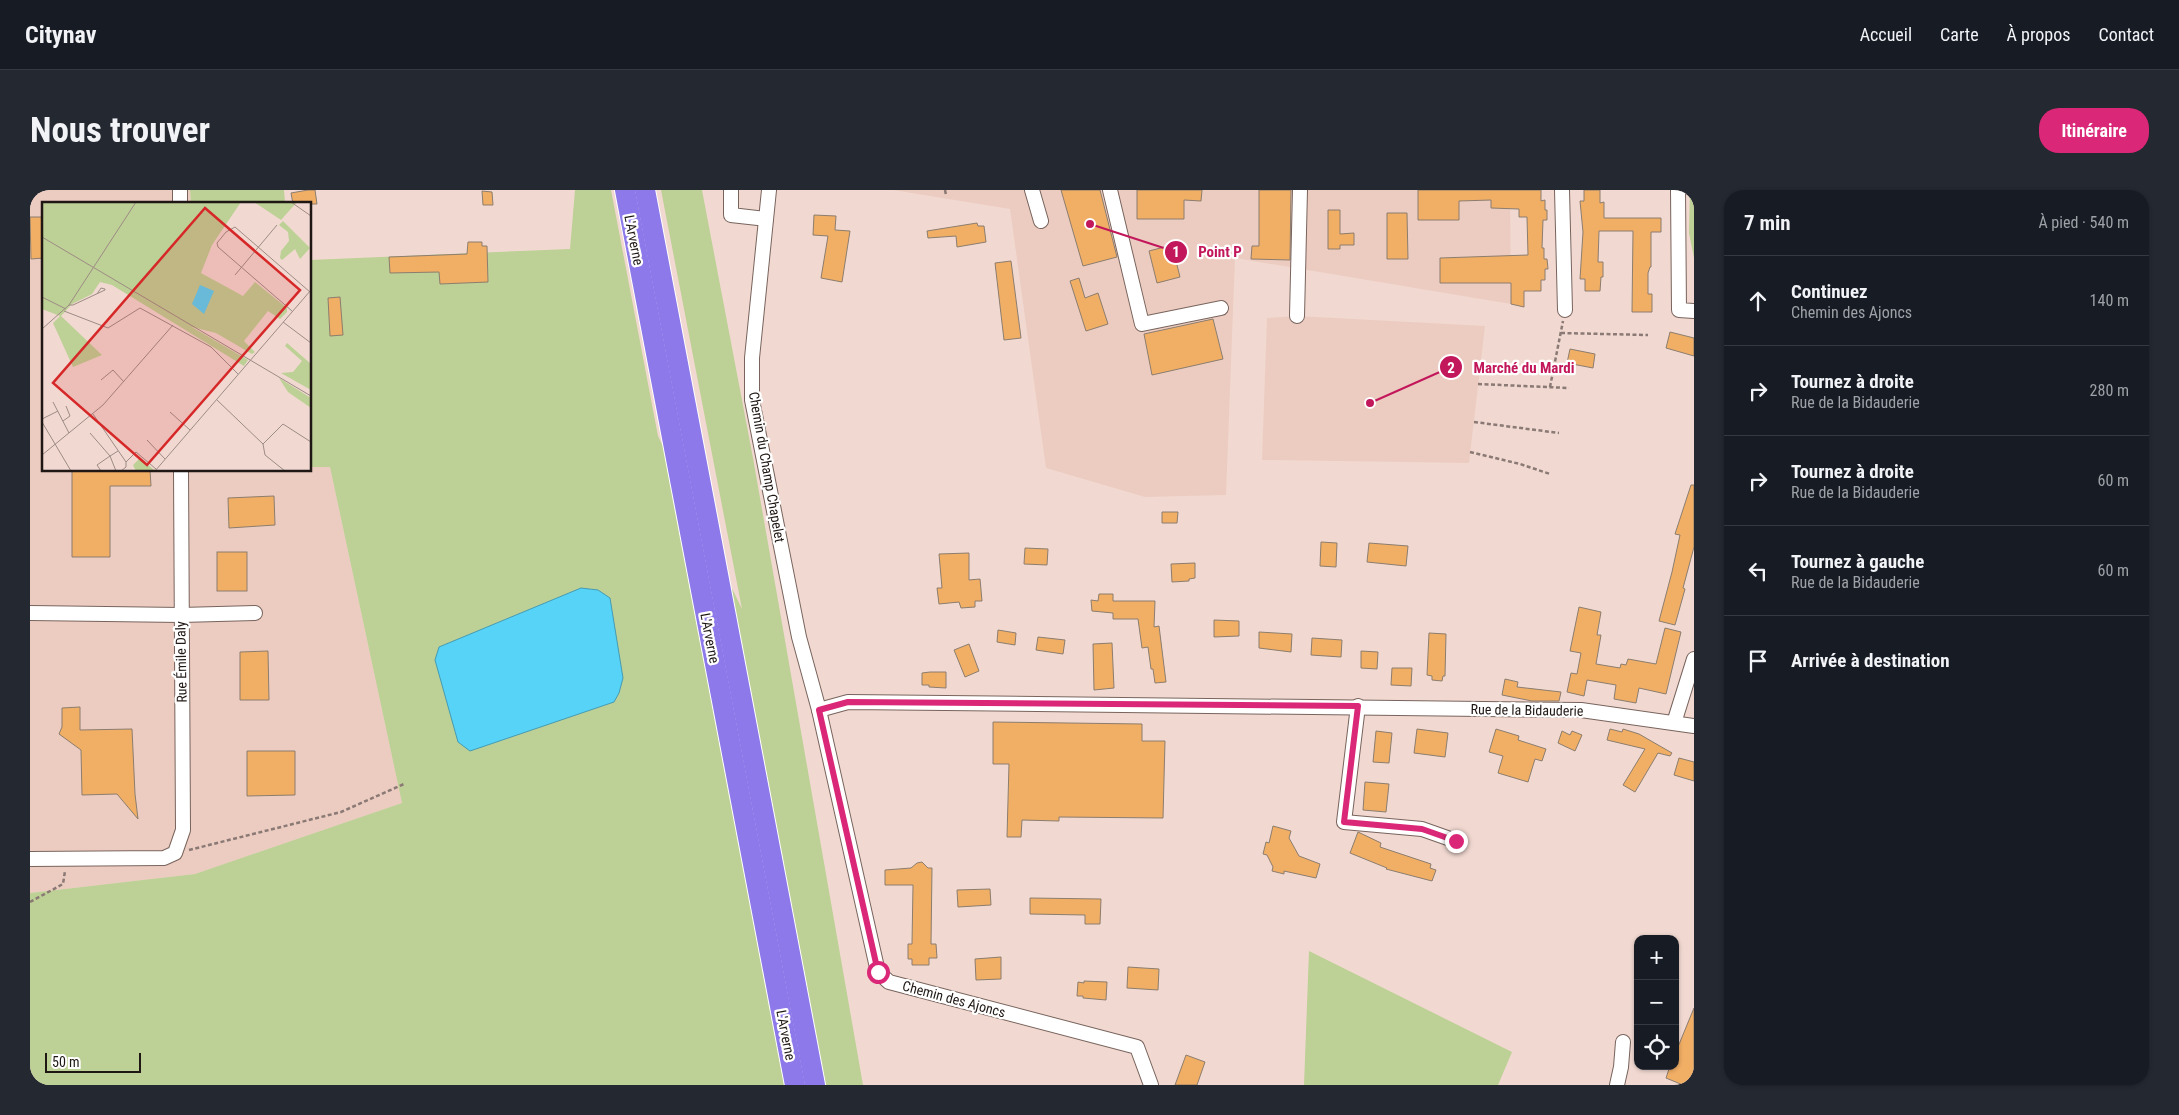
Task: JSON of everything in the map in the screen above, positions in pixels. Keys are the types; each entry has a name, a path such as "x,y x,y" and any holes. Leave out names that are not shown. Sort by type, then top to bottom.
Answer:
{"highway":[{"name":"L'Arverne","path":"625,190 795,1085"},
{"name":"L'Arverne","path":"646,190 815,1085"}],"street":[{"path":"730,190 731,215 766,219"},
{"name":"Chemin du Champ Chapelet","path":"769,190 752,358 752,400 799,637 819,710"},
{"path":"1032,190 1041,221"},
{"path":"1110,190 1142,324 1221,308"},
{"path":"1297,316 1300,190"},
{"path":"1562,190 1565,310"},
{"path":"1678,190 1679,310 1694,311"},
{"name":"Rue Émile Daly","path":"175,853 183,830 181,471"},
{"path":"30,613 181,615 255,613"},
{"path":"1674,723 1694,659"},
{"name":"Rue de la Bidauderie","path":"819,710 848,702 1358,706 1581,710 1694,726"},
{"path":"1358,706 1344,822 1422,829 1456,841"},
{"name":"Chemin des Ajoncs","path":"819,710 878,972 889,982 1137,1047 1151,1085"},
{"path":"30,858 164,858 175,853"},
{"path":"1617,1085 1623,1042"}],"path":[{"path":"945,190 946,195"},
{"path":"1550,388 1565,310"},
{"path":"1561,332 1648,335"},
{"path":"1478,384 1570,388"},
{"path":"1474,422 1560,433"},
{"path":"1470,452 1520,464 1550,474"},
{"path":"175,853 341,812 404,784"},
{"path":"30,902 63,884 67,859"}],"shaded area":[{"path":"30,190 190,190 191,202 42,202 42,471 311,471 311,467 330,467 402,803 195,874 30,893"},
{"path":"893,190 1510,190 1511,304 1235,258 1226,495 1145,497 1046,468 1010,209"},
{"path":"1297,316 1485,326 1469,463 1262,460 1267,318"}],"green space":[{"path":"190,190 284,190 285,202 191,202"},
{"path":"575,190 611,190 658,436 742,609 661,190 702,190 753,458 863,1085 30,1085 30,893 195,874 402,803 330,467 311,467 311,260 570,249"},
{"path":"1690,190 1694,190 1694,258 1689,233"},
{"path":"1309,951 1512,1052 1498,1085 1304,1085"}],"water":[{"path":"581,588 598,590 610,598 623,678 619,693 614,702 470,751 458,742 435,660 439,647"}],"building":[{"path":"315,190 317,204 311,204 311,202 293,202 291,193"},
{"path":"1061,190 1100,190 1117,257 1083,266"},
{"path":"1137,190 1202,190 1201,201 1184,200 1184,219 1137,219"},
{"path":"1259,190 1291,190 1290,260 1251,259 1252,246 1259,246"},
{"path":"1418,190 1541,190 1541,201 1545,200 1545,210 1547,210 1547,220 1543,220 1542,248 1544,248 1544,259 1547,259 1548,269 1545,269 1545,280 1541,280 1541,291 1524,291 1524,307 1511,304 1511,283 1440,283 1440,258 1528,255 1527,217 1519,217 1519,209 1491,208 1491,200 1459,201 1459,220 1418,220"},
{"path":"1584,190 1600,190 1600,203 1604,202 1604,218 1661,218 1661,232 1651,232 1651,267 1648,273 1648,294 1652,294 1652,312 1632,312 1633,231 1599,231 1598,262 1603,262 1603,277 1601,277 1600,291 1585,291 1585,279 1580,279 1583,232 1580,201 1584,201"},
{"path":"482,191 492,192 493,205 483,205"},
{"path":"1328,210 1340,210 1340,234 1354,233 1354,245 1340,245 1340,249 1328,249"},
{"path":"1387,213 1407,213 1408,259 1387,259"},
{"path":"814,215 836,216 835,230 850,231 842,282 821,278 828,236 813,235"},
{"path":"30,217 42,217 42,258 31,259"},
{"path":"977,223 978,226 984,226 986,242 957,247 956,236 928,238 927,231"},
{"path":"468,242 482,242 482,246 487,246 488,282 440,284 439,272 390,273 389,257 467,254"},
{"path":"1172,245 1180,277 1157,283 1149,251"},
{"path":"1011,261 1021,338 1004,340 995,263"},
{"path":"1079,278 1085,298 1098,293 1108,324 1086,331 1070,281"},
{"path":"340,297 343,335 330,336 328,298"},
{"path":"1213,319 1223,359 1152,375 1144,334"},
{"path":"1670,332 1694,338 1694,356 1666,348"},
{"path":"1570,349 1595,354 1593,368 1567,363"},
{"path":"72,471 150,471 151,486 110,486 110,557 72,557"},
{"path":"1691,485 1694,485 1694,547 1675,625 1659,621 1680,535 1675,534"},
{"path":"274,496 275,525 229,528 228,498"},
{"path":"1162,512 1178,512 1177,523 1162,523"},
{"path":"1321,542 1337,543 1336,567 1320,566"},
{"path":"1369,543 1408,546 1406,566 1367,562"},
{"path":"1025,548 1048,549 1047,565 1024,564"},
{"path":"217,552 247,552 247,591 217,591"},
{"path":"969,553 969,580 980,579 982,601 975,601 975,607 961,608 959,602 939,604 937,588 942,588 939,554"},
{"path":"1195,563 1195,578 1189,579 1189,581 1172,582 1171,564"},
{"path":"1099,594 1113,594 1113,601 1155,601 1154,627 1159,626 1166,682 1155,683 1148,647 1142,648 1138,619 1113,619 1113,613 1092,611 1091,600 1098,601"},
{"path":"1579,607 1601,612 1597,635 1601,635 1596,664 1620,668 1621,664 1626,665 1628,659 1656,664 1665,628 1681,632 1666,694 1639,688 1636,703 1614,699 1616,685 1587,680 1584,696 1567,692 1571,673 1577,674 1581,653 1570,651"},
{"path":"1214,620 1239,621 1239,636 1214,637"},
{"path":"998,630 1016,633 1015,645 997,642"},
{"path":"1259,632 1292,634 1291,652 1259,648"},
{"path":"1429,633 1446,634 1445,676 1443,676 1442,681 1432,680 1432,676 1427,675"},
{"path":"1038,637 1065,640 1063,654 1036,650"},
{"path":"1312,638 1342,640 1341,657 1311,655"},
{"path":"1112,643 1114,688 1094,690 1093,644"},
{"path":"969,644 979,671 965,677 954,650"},
{"path":"268,651 269,700 240,700 240,652"},
{"path":"1361,651 1378,652 1377,669 1361,668"},
{"path":"1392,668 1412,668 1411,686 1391,685"},
{"path":"946,672 946,688 922,685 922,673"},
{"path":"1505,679 1518,682 1517,687 1561,692 1559,701 1532,701 1502,695"},
{"path":"80,707 80,730 132,729 138,819 117,794 82,795 81,750 59,734 62,727 62,708"},
{"path":"993,722 1142,724 1142,741 1165,741 1163,818 1059,817 1059,821 1022,820 1021,837 1007,837 1009,764 993,764"},
{"path":"1417,729 1448,733 1445,757 1414,753"},
{"path":"1496,729 1519,736 1518,740 1546,749 1542,761 1535,759 1528,782 1498,773 1503,756 1489,752"},
{"path":"1610,729 1622,732 1623,729 1639,734 1672,753 1670,756 1658,753 1635,792 1623,785 1645,749 1607,740"},
{"path":"1376,731 1392,733 1389,763 1373,762"},
{"path":"1562,731 1570,735 1572,731 1582,735 1575,751 1558,743"},
{"path":"247,751 295,751 295,795 247,796"},
{"path":"1679,758 1694,762 1694,781 1674,775"},
{"path":"1365,782 1389,784 1386,812 1363,810"},
{"path":"1273,826 1291,831 1289,838 1299,856 1320,864 1316,878 1284,871 1284,874 1272,871 1273,867 1267,855 1263,854 1266,842 1269,843"},
{"path":"1358,832 1381,843 1380,847 1431,864 1430,868 1436,870 1432,881 1386,869 1350,853"},
{"path":"922,862 928,868 932,868 931,944 936,944 937,958 929,958 929,965 912,965 912,959 908,959 908,944 912,944 913,885 885,885 885,870 911,868 917,863"},
{"path":"990,889 991,905 958,907 957,890"},
{"path":"1030,898 1101,899 1100,924 1085,924 1085,915 1030,914"},
{"path":"1001,957 1001,979 976,980 975,959"},
{"path":"1128,967 1159,969 1158,990 1127,988"},
{"path":"1084,981 1107,982 1106,1000 1077,996 1078,982 1084,983"},
{"path":"1694,1008 1694,1085 1683,1085 1666,1078 1669,1070 1679,1070 1679,1044"},
{"path":"1186,1055 1205,1062 1197,1085 1175,1085"}],"place":[{"name":"Point P","path":"1090,224"},
{"name":"Marché du Mardi","path":"1370,403"}],"route":[{"path":"878,972 819,710 848,702 1358,706 1344,822 1422,829 1456,841"}]}
